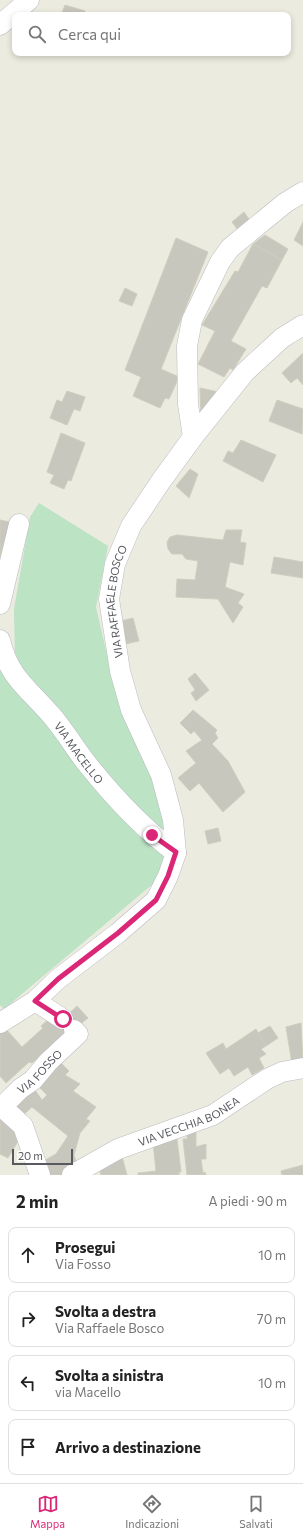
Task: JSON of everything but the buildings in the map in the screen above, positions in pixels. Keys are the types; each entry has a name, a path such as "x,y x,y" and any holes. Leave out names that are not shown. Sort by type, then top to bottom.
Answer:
{"street":[{"path":"15,12 29,0"},
{"path":"0,25 12,15"},
{"path":"193,437 188,404 187,353 192,320 220,262 230,248 286,203 303,192"},
{"name":"VIA RAFFAELE BOSCO","path":"0,1022 35,1001 58,979 118,933 156,900 168,876 176,852 173,820 161,775 131,710 120,671 109,599 115,564 131,526 193,437 245,372 282,338 303,325"},
{"path":"0,604 19,524"},
{"name":"VIA MACELLO","path":"0,640 4,658 15,676 52,716 88,765 152,835 176,852"},
{"name":"VIA FOSSO","path":"35,1001 69,1024 78,1034 48,1062 33,1080 20,1089 2,1107 23,1126 40,1175"},
{"name":"VIA VECCHIA BONEA","path":"72,1175 118,1149 213,1115 277,1074 303,1068"}],"green space":[{"path":"39,503 108,546 96,607 113,681 158,795 170,846 160,878 4,1009 0,1005 0,666 15,662 14,609 30,517"}],"route":[{"path":"63,1019 47,1007 35,1001 58,979 118,933 156,900 168,876 176,852 152,835"}]}
